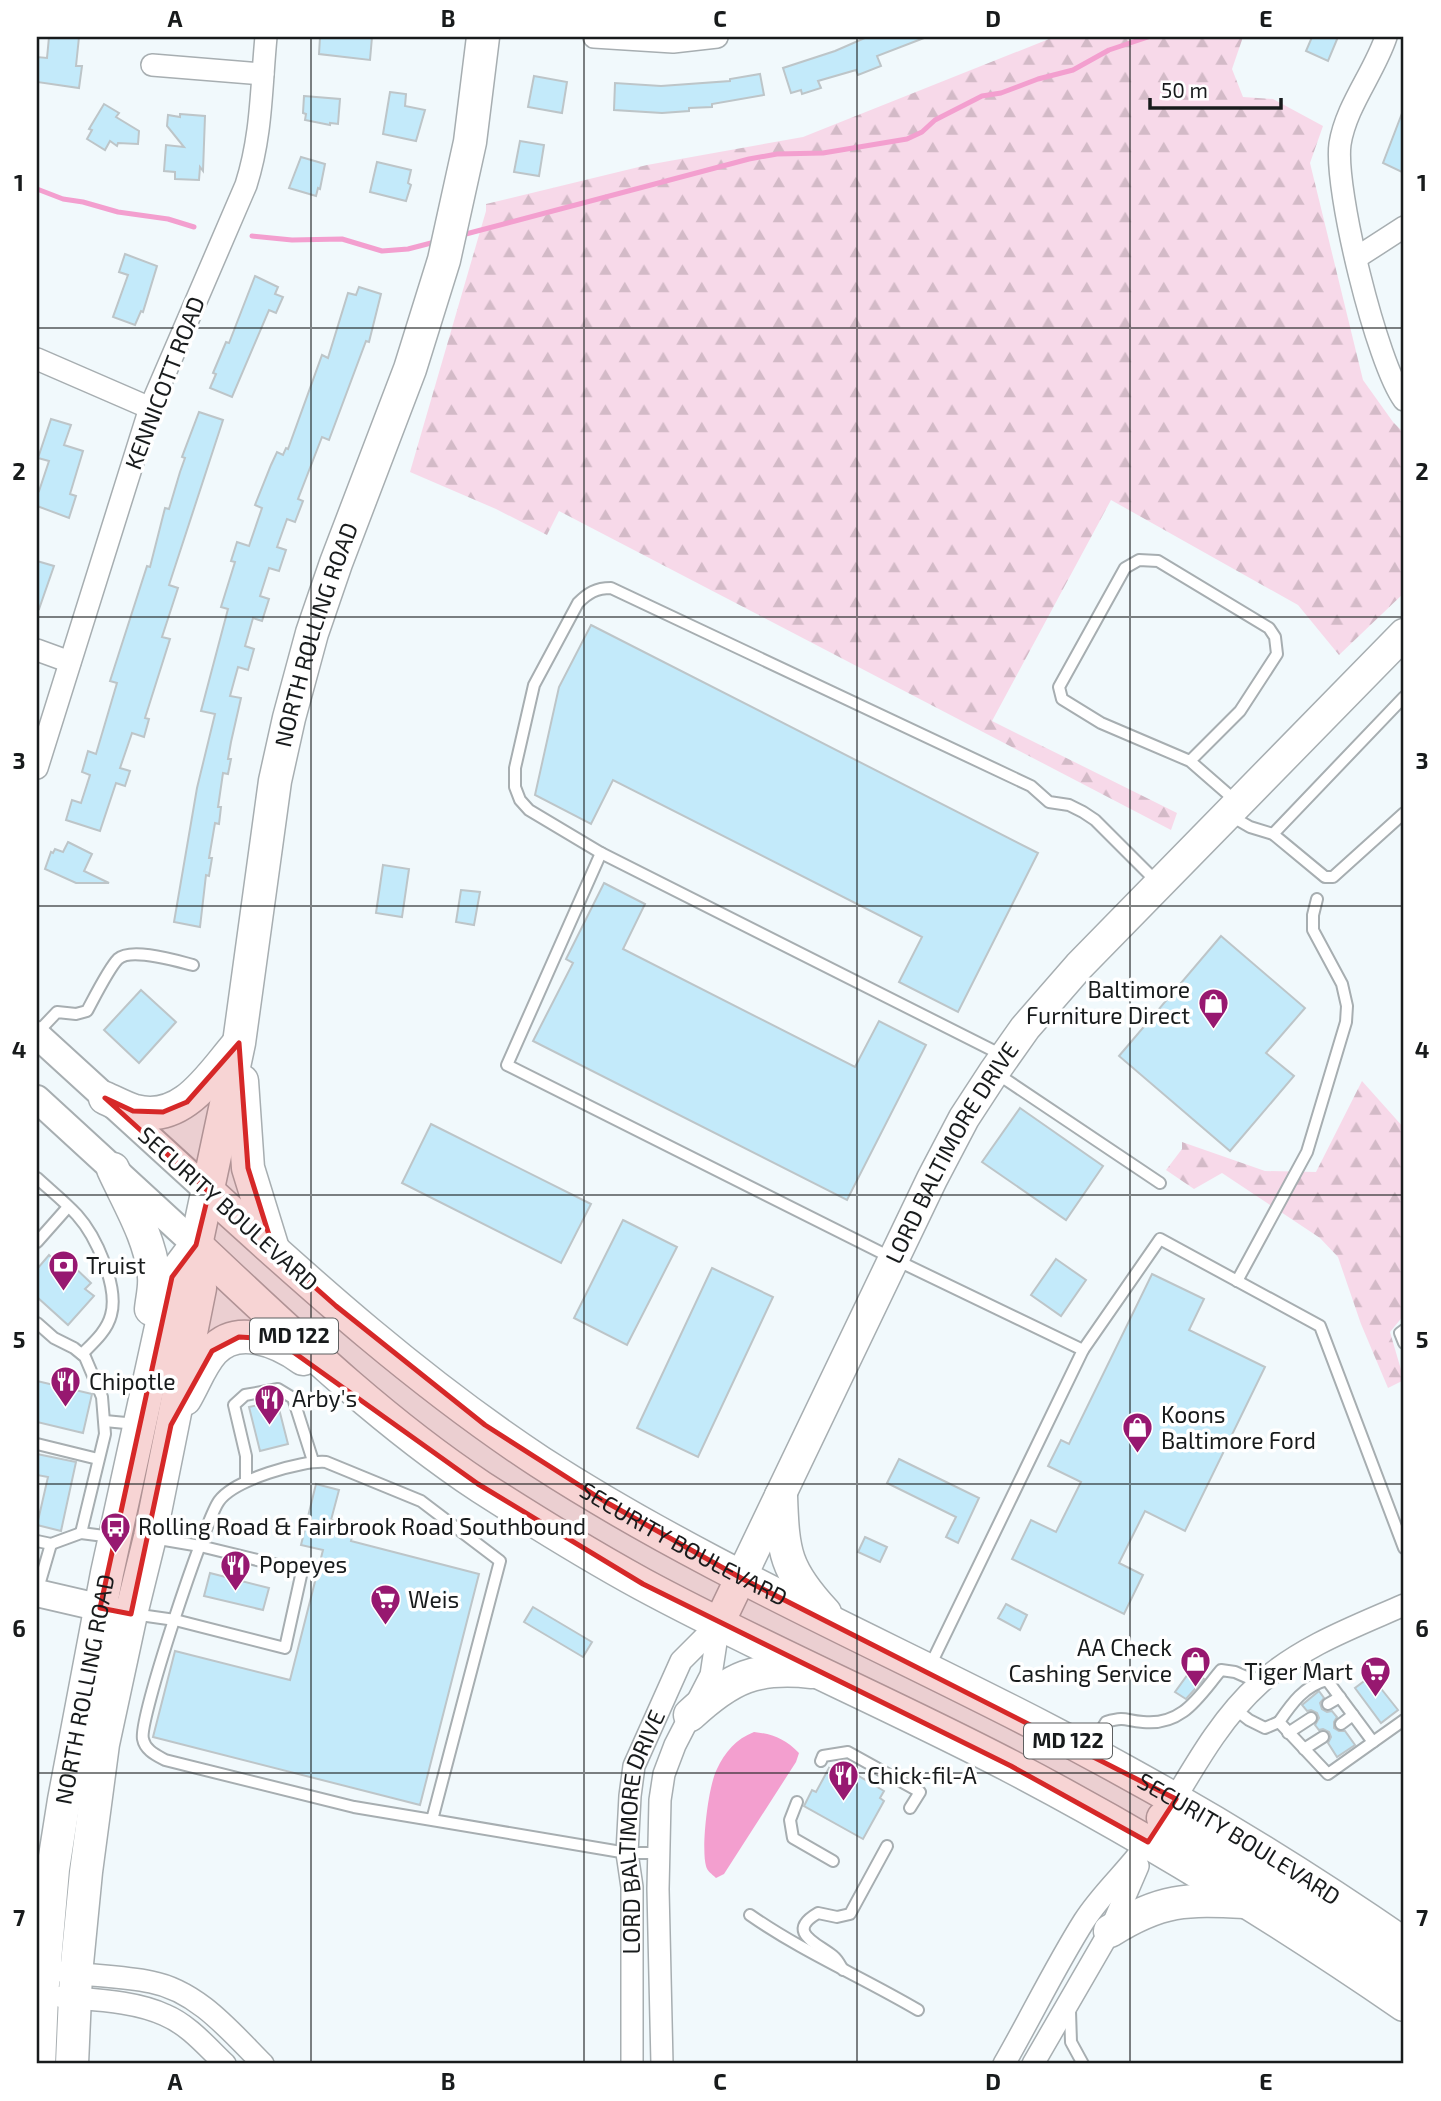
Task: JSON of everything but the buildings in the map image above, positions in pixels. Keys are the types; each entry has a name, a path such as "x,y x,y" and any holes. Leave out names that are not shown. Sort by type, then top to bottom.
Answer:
{"main road":[{"name":"NORTH ROLLING ROAD","path":"39,2064 40,1982 59,1836 116,1611 150,1537 200,1288 196,1245 239,1043 275,781 289,718 320,610 410,369 446,255 470,142 483,37"},
{"name":"LORD BALTIMORE DRIVE","path":"719,1623 945,1154 999,1064 1025,1028 1079,966 1404,634"},
{"path":"105,1098 133,1111 163,1112 187,1102 239,1043"},
{"path":"239,1043 248,1168 274,1251"},
{"path":"113,1169 142,1230 154,1277 139,1424"},
{"name":"SECURITY BOULEVARD","path":"209,1192 400,1359 485,1425 604,1501 741,1578 1089,1752 1248,1902 1404,2005"},
{"name":"NORTH ROLLING ROAD","path":"72,2064 86,1872 103,1744 116,1611 115,1538 172,1277 196,1245"},
{"name":"SECURITY BOULEVARD","path":"196,1245 394,1424 478,1485 577,1547 719,1623 1011,1766 1274,1857 1404,1944"},
{"path":"171,1425 212,1351 239,1337 258,1338 289,1349 394,1424"},
{"path":"780,1496 787,1561 803,1590 835,1625"},
{"path":"690,1715 716,1691 761,1672 784,1669 823,1673"},
{"path":"1162,1820 1342,1931 1404,1974"},
{"path":"1110,1931 1156,1906 1182,1900 1248,1902"}],"street":[{"name":"KENNICOTT ROAD","path":"37,768 150,408 246,185 256,155 261,124 266,37"},
{"path":"594,37 673,42 717,37"},
{"path":"1386,37 1347,121 1340,143 1340,184 1356,258 1388,373 1404,400"},
{"path":"152,65 263,74"},
{"path":"1356,258 1404,227"},
{"path":"37,359 150,408"},
{"path":"37,650 70,662"},
{"name":"SECURITY BOULEVARD","path":"37,1034 209,1192"},
{"name":"SECURITY BOULEVARD","path":"37,1100 196,1245"},
{"path":"37,1594 116,1611"},
{"path":"1004,2064 1085,1919 1162,1820 1208,1746 1235,1709 1260,1683 1289,1660 1325,1639 1404,1605"},
{"name":"LORD BALTIMORE DRIVE","path":"662,2064 660,1800 664,1773 711,1675 719,1623"},
{"name":"LORD BALTIMORE DRIVE","path":"632,2064 632,1887 627,1853 634,1766 646,1734 681,1661 719,1623"},
{"path":"1033,2064 1110,1931 1162,1820"},
{"path":"40,1982 76,1986 153,1982 178,1990 216,2017 263,2064"},
{"path":"76,1986 167,2015 225,2064"}],"lane":[{"path":"1190,761 1240,711 1277,653 1275,637 1269,628 1158,561 1139,560 1125,568 1059,687 1062,699 1101,723 1190,761 1250,827 1273,834 1325,877 1333,877 1404,813"},
{"path":"1159,884 1083,811 1069,805 1049,802 1031,786 611,588 601,588 589,593 578,603 534,685 515,768 514,787 529,810 601,853 999,1064 1160,1182"},
{"path":"1273,834 1404,697"},
{"path":"601,853 507,1065 894,1259 1083,1350"},
{"path":"1237,1281 1307,1152 1346,1022 1347,1006 1342,984 1313,930 1317,899"},
{"path":"37,1034 57,1012 76,1014 87,1011 118,958 129,954 154,956 193,965"},
{"path":"38,1180 78,1216 91,1234 110,1282 114,1301 111,1317 105,1329 82,1354"},
{"path":"37,1242 68,1207"},
{"path":"928,1670 1083,1350 1160,1239 1320,1326 1404,1548"},
{"path":"37,1322 54,1338 82,1354 103,1397 105,1434 81,1533"},
{"path":"1404,1330 1400,1333 1404,1343"},
{"path":"246,1481 246,1456 234,1405 245,1395 278,1390 293,1398 313,1461"},
{"path":"105,1422 139,1424"},
{"path":"37,1444 98,1459"},
{"path":"432,1820 500,1561 421,1501 326,1462 313,1461 246,1481 232,1488 218,1502 175,1619 143,1723 143,1740 150,1752 165,1760 354,1807 627,1853 660,1853"},
{"path":"37,1541 51,1544 81,1533 115,1538"},
{"path":"116,1611 175,1619 285,1648 302,1571 200,1546 150,1537"},
{"path":"37,1594 51,1544"},
{"path":"1089,1752 1106,1722 1122,1718 1144,1723 1183,1715 1221,1670 1235,1672 1260,1683"},
{"path":"1235,1709 1265,1728 1279,1722 1295,1698 1319,1682 1327,1680 1373,1742"},
{"path":"1328,1704 1340,1697"},
{"path":"1341,1724 1353,1715"},
{"path":"1288,1733 1311,1717"},
{"path":"1279,1722 1328,1774 1404,1720"},
{"path":"1304,1749 1323,1737"},
{"path":"821,1761 823,1756 848,1752 920,1792 910,1808"},
{"path":"797,1802 790,1820 793,1838 833,1861"},
{"path":"843,1970 836,1958 808,1939 804,1933 804,1925 818,1913 837,1917 850,1914 887,1846"},
{"path":"750,1915 829,1964 875,1985 918,2010"},
{"path":"1073,1994 1069,2022 1071,2042 1083,2064"}],"highlighted area":[{"path":"239,1043 248,1168 274,1251 336,1306 485,1425 604,1501 741,1578 1176,1799 1148,1842 1011,1766 643,1584 478,1484 289,1349 258,1338 239,1337 212,1351 171,1425 131,1614 100,1608 172,1277 196,1245 209,1192 105,1098 133,1111 163,1112 187,1102"}],"green space":[{"path":"1054,37 1243,37 1232,69 1243,97 1273,99 1323,126 1310,163 1363,380 1404,433 1404,593 1339,655 1298,605 1111,500 992,721 1177,813 1171,830 559,511 547,535 496,509 410,472 486,204 647,165 803,137"},
{"path":"1362,1081 1404,1128 1404,1315 1390,1332 1404,1380 1388,1388 1361,1324 1338,1257 1320,1238 1222,1173 1194,1189 1166,1170 1182,1149 1182,1142 1265,1171 1316,1172"}],"shaded area":[{"path":"754,1732 778,1738 799,1753 796,1762 724,1874 716,1878 707,1868 704,1846 708,1803 714,1777 727,1752 742,1738"}],"waterway":[{"path":"462,235 749,159 777,154 823,153 907,139 922,132 935,120 982,96 1001,93 1073,70 1109,50 1148,37"},
{"path":"37,189 63,199 118,212 168,219 194,227"},
{"path":"252,236 292,240 342,239 382,251 408,249 435,242"}],"place":[{"name":"Baltimore Furniture Direct","path":"1213,1030"},
{"name":"Truist","path":"63,1293"},
{"name":"Chipotle","path":"66,1409"},
{"name":"Arby's","path":"269,1426"},
{"name":"Koons Baltimore Ford","path":"1138,1455"},
{"name":"Rolling Road & Fairbrook Road Southbound","path":"115,1554"},
{"name":"Popeyes","path":"236,1592"},
{"name":"Weis","path":"385,1627"},
{"name":"AA Check Cashing Service","path":"1195,1688"},
{"name":"Tiger Mart","path":"1376,1699"},
{"name":"Chick-fil-A","path":"844,1803"}]}
